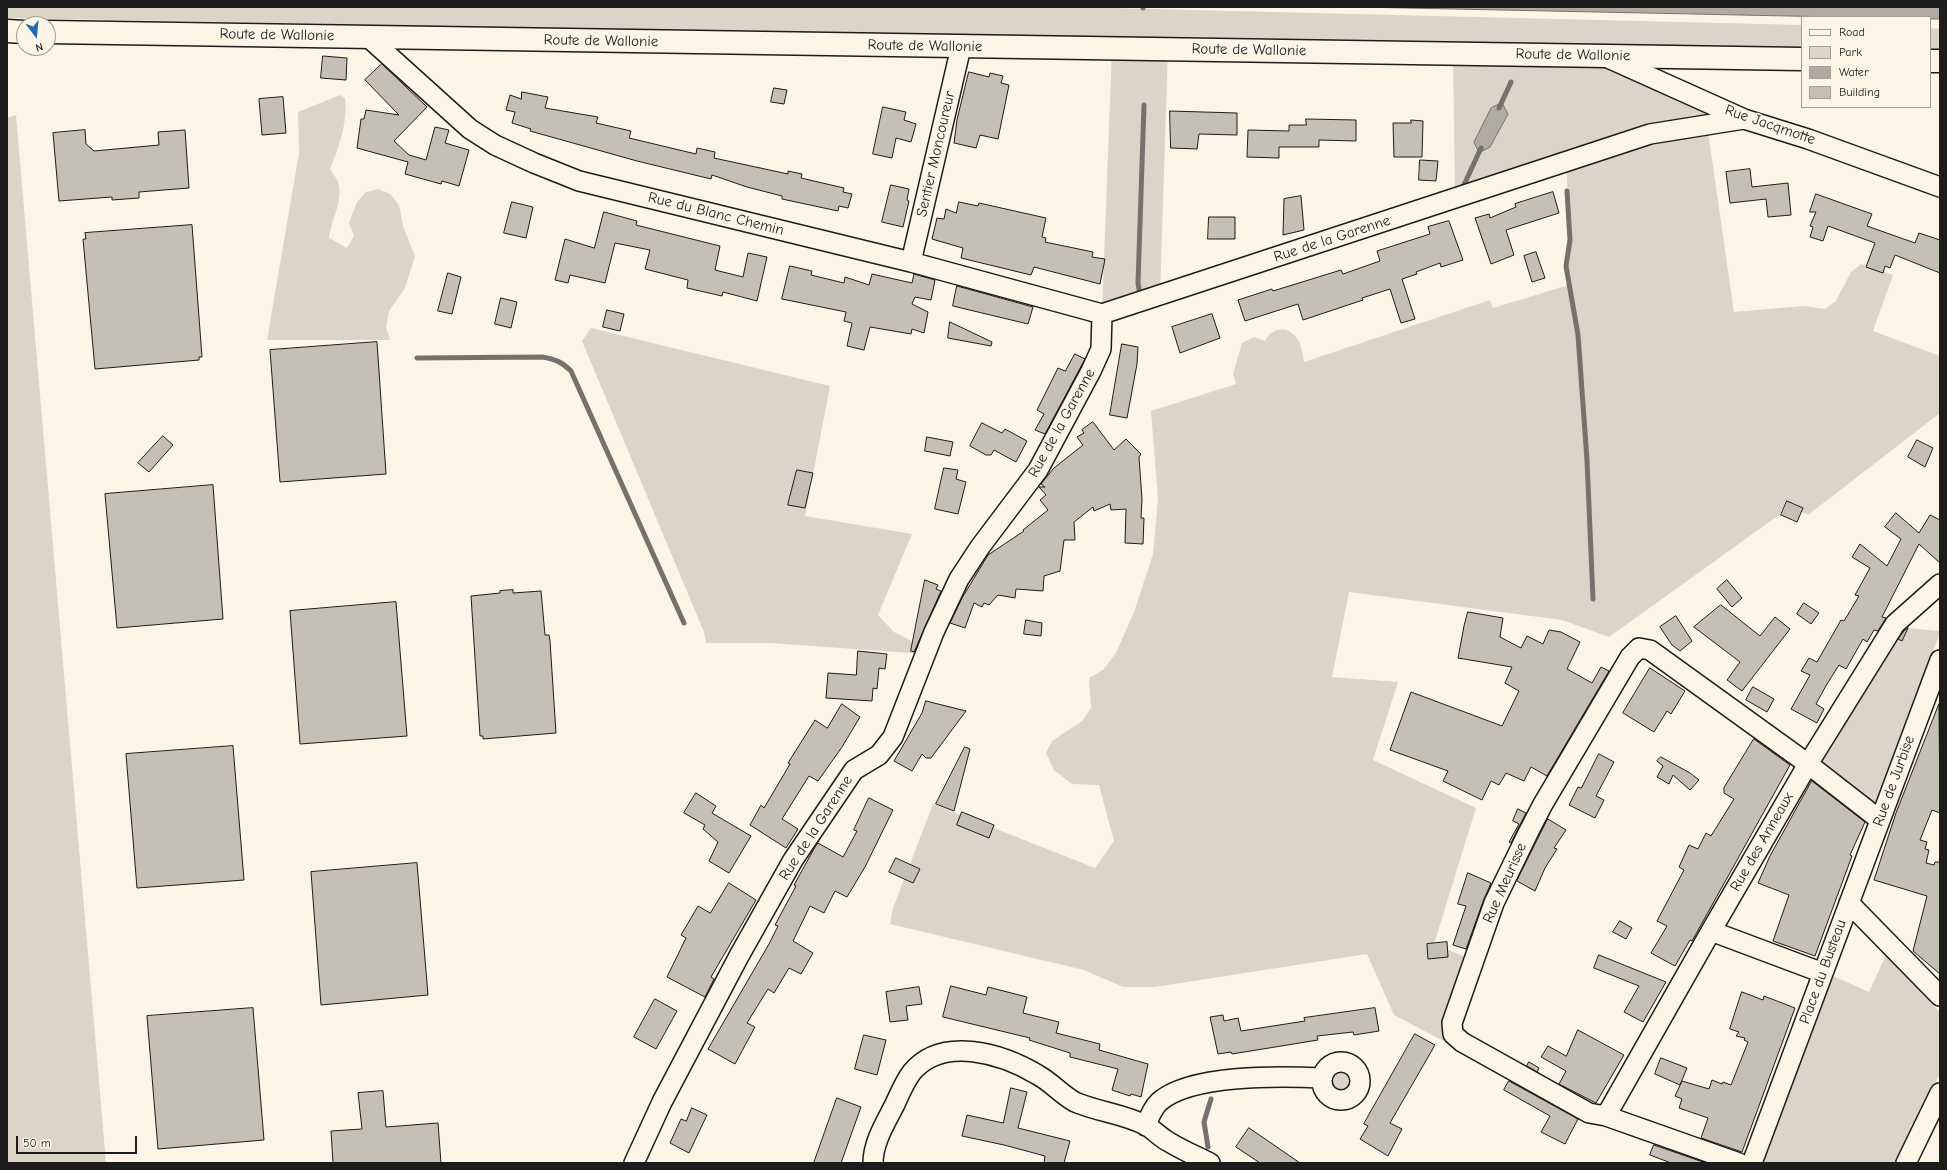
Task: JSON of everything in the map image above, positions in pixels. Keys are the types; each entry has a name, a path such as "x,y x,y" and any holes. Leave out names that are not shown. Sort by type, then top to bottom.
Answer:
{"main road":[{"name":"Route de Wallonie","path":"56,32 961,47 1119,47 1801,59"}],"street":[{"name":"Rue du Blanc Chemin","path":"368,37 470,129 495,145 579,181 911,262 1102,314"},
{"name":"Sentier Moncoureur","path":"911,262 961,47"},
{"name":"Rue Jacqmotte","path":"1604,56 1744,118 1808,139 1940,187"},
{"name":"Rue de la Garenne","path":"634,1163 662,1102 738,956 793,860 854,770 879,755 893,737 934,632 959,579 980,547 1038,470 1091,371 1101,350 1102,314 1650,134 1744,118"},
{"name":"Rue des Anneaux","path":"1606,1116 1808,764 1895,624 1940,584"},
{"name":"Rue Meurisse","path":"1738,1163 1606,1116 1589,1113 1462,1042 1453,1034 1452,1023 1494,903 1543,804 1630,658 1639,648 1650,650 1808,764"},
{"name":"Rue de Jurbise","path":"1849,903 1940,660"},
{"path":"1808,764 1880,820"},
{"name":"Place du Busteau","path":"1752,1163 1849,903 1940,996"},
{"path":"1711,931 1823,973"},
{"path":"873,1163 873,1153 880,1134 905,1082 913,1071 932,1056 946,1052 972,1052 1006,1059 1040,1076 1073,1101 1146,1126 1169,1142 1210,1163"},
{"path":"1146,1126 1151,1112 1167,1096 1194,1087 1241,1078 1286,1076 1322,1078"},
{"path":"1906,1163 1940,1093"}],"green space":[{"path":"7,7 1070,7 1801,25 1801,59 1605,56 1740,119 1707,125 1734,312 1803,306 1825,309 1836,301 1851,272 1861,264 1893,275 1873,331 1940,356 1940,413 1808,515 1785,503 1779,515 1609,637 1562,620 1349,592 1332,677 1398,682 1373,760 1476,808 1434,944 1473,960 1453,1034 1635,1127 1631,1136 1552,1098 1394,1015 1367,954 1155,987 1123,987 1084,970 890,924 893,908 933,804 1095,868 1114,841 1099,785 1072,784 1054,770 1046,753 1052,741 1082,721 1091,708 1089,678 1103,670 1116,653 1134,612 1153,554 1158,498 1151,411 1236,384 1233,374 1242,343 1254,337 1265,341 1271,333 1275,331 1284,330 1292,333 1300,343 1304,362 1490,300 1493,308 1569,285 1566,266 1570,240 1566,162 1455,198 1453,53 1168,48 1160,295 1102,314 1112,47 368,37 335,24 56,19 56,16 16,16 16,18 7,18"},
{"path":"1931,28 1940,29 1940,61 1931,61"},
{"path":"340,95 345,98 346,107 344,125 330,169 338,182 339,196 329,238 347,248 354,236 349,223 357,202 366,192 378,189 390,194 399,205 403,226 415,256 405,288 389,311 386,327 390,340 267,340 299,153 298,112"},
{"path":"16,115 106,1163 7,1163 7,118"},
{"path":"591,328 830,386 805,516 912,534 878,615 894,632 927,649 925,654 770,643 706,643 704,632 582,341"},
{"path":"1905,628 1940,631 1940,633 1875,808 1816,763"},
{"path":"1886,955 1940,1012 1940,1073 1896,1163 1766,1163 1761,1161 1829,974 1869,992"},
{"path":"1341,1067 1351,1071 1355,1081 1351,1091 1341,1095 1331,1091 1327,1081 1331,1071"}],"water":[{"path":"1358,7 1940,7 1940,19 1931,19 1931,16 1801,16"},
{"path":"1502,103 1508,114 1490,147 1479,153 1474,142 1491,108"}],"building":[{"path":"323,56 347,58 346,80 321,78"},
{"path":"382,64 427,107 394,141 409,155 426,160 435,127 449,130 445,143 469,150 459,186 442,181 441,184 405,174 408,162 357,148 361,119 364,119 366,110 399,115 365,80"},
{"path":"969,72 989,77 990,73 1003,76 1001,83 1009,85 998,139 980,135 976,148 954,143 957,120"},
{"path":"774,88 787,90 784,104 771,102"},
{"path":"522,92 548,97 545,108 598,117 596,123 631,131 629,138 696,154 697,148 715,152 714,158 788,174 788,171 802,174 801,178 844,188 843,192 852,194 848,208 839,206 838,211 782,199 782,196 747,187 712,175 711,179 637,161 530,131 531,129 512,123 515,112 506,110 510,95 521,99"},
{"path":"283,97 286,133 262,135 259,99"},
{"path":"883,107 906,112 904,120 916,124 911,142 896,138 892,158 873,154"},
{"path":"1170,111 1237,113 1237,135 1199,134 1197,149 1171,148"},
{"path":"1306,119 1356,120 1356,141 1319,140 1319,147 1279,147 1279,158 1247,157 1248,130 1289,131 1289,125 1306,125"},
{"path":"1411,120 1423,121 1422,157 1394,157 1393,123 1411,123"},
{"path":"85,130 86,144 94,151 159,145 158,132 185,130 189,188 139,192 139,198 112,200 112,197 59,201 53,133"},
{"path":"1420,160 1438,161 1436,181 1419,180"},
{"path":"1750,169 1752,187 1788,183 1791,215 1768,217 1766,199 1730,203 1726,172"},
{"path":"891,185 909,189 907,200 909,201 903,227 882,222"},
{"path":"1553,192 1559,213 1506,230 1514,255 1491,264 1475,218 1489,214 1490,218 1516,207 1515,204"},
{"path":"1816,194 1872,214 1867,226 1915,243 1919,233 1940,240 1940,273 1895,255 1890,268 1885,266 1883,273 1866,267 1875,243 1828,226 1823,241 1810,237 1813,227 1810,226 1816,212 1810,212"},
{"path":"1301,196 1304,230 1283,235 1284,199"},
{"path":"512,202 533,207 526,238 504,233"},
{"path":"959,202 978,206 979,203 1046,218 1042,237 1046,238 1045,242 1093,252 1092,257 1105,259 1100,284 1034,267 1031,275 961,258 963,248 932,239 937,218 944,219 946,209 956,213"},
{"path":"604,212 637,221 636,225 720,246 715,270 743,277 748,253 767,257 757,301 723,292 722,296 687,288 688,280 645,269 650,250 615,243 605,283 570,275 568,283 555,280 565,239 594,248"},
{"path":"1209,217 1235,217 1235,239 1208,239"},
{"path":"1449,221 1463,260 1441,267 1440,263 1416,272 1417,274 1402,279 1415,319 1401,323 1390,289 1362,298 1363,300 1303,320 1298,304 1245,321 1238,300 1341,270 1343,274 1380,261 1377,251 1430,234 1428,227"},
{"path":"192,225 202,357 199,357 199,360 95,369 83,239 86,239 85,233"},
{"path":"1536,252 1545,278 1532,282 1524,256"},
{"path":"790,266 812,271 811,275 844,283 845,277 869,285 872,274 912,283 914,274 935,280 931,300 915,297 912,304 928,312 924,333 912,329 911,334 870,327 864,350 847,346 852,323 844,321 846,312 782,299"},
{"path":"448,273 461,277 452,314 438,311"},
{"path":"957,286 1033,307 1028,324 953,306"},
{"path":"501,298 517,302 511,328 495,324"},
{"path":"607,310 624,314 620,331 603,327"},
{"path":"1212,314 1220,338 1180,353 1172,327"},
{"path":"950,322 992,342 991,346 948,338"},
{"path":"377,342 386,474 280,482 270,350"},
{"path":"1122,344 1138,347 1137,364 1127,418 1110,415"},
{"path":"1075,354 1085,359 1045,434 1035,430 1044,414 1037,410 1058,368 1065,371"},
{"path":"1093,422 1114,450 1126,439 1141,454 1139,457 1142,499 1141,518 1144,518 1143,544 1125,543 1126,509 1111,510 1110,504 1094,511 1093,507 1074,522 1075,540 1064,540 1060,571 1044,576 1043,591 1016,589 1015,598 998,595 989,605 984,603 982,607 974,603 965,628 950,623 962,598 988,555 1024,531 1023,530 1048,510 1040,500 1046,495 1039,487 1045,487 1041,484 1054,468 1083,445 1077,437 1084,433 1082,430"},
{"path":"982,423 1002,433 1005,429 1027,441 1016,462 994,450 991,455 986,455 970,446"},
{"path":"163,436 173,445 149,472 138,463"},
{"path":"927,437 953,442 950,456 925,451"},
{"path":"1917,440 1933,448 1925,467 1908,457"},
{"path":"944,468 958,470 956,479 966,482 958,514 935,509"},
{"path":"797,470 813,473 805,508 788,505"},
{"path":"213,485 223,619 117,628 105,494"},
{"path":"1787,501 1803,508 1797,522 1781,515"},
{"path":"1896,513 1919,533 1930,515 1940,520 1940,563 1919,544 1882,617 1886,618 1878,631 1874,630 1867,642 1863,639 1846,669 1839,665 1827,684 1816,704 1824,709 1817,723 1791,709 1810,675 1801,671 1809,658 1817,662 1841,620 1844,621 1859,596 1855,595 1870,568 1852,557 1860,544 1887,566 1901,539 1885,527"},
{"path":"925,580 938,585 936,589 941,591 914,652 911,651"},
{"path":"1727,580 1742,598 1732,607 1717,589"},
{"path":"513,590 513,593 541,591 545,635 549,635 550,641 556,733 483,739 483,736 480,736 471,596"},
{"path":"396,602 407,736 300,744 290,611"},
{"path":"1804,603 1819,613 1811,624 1797,614"},
{"path":"1721,605 1760,636 1775,617 1790,629 1742,691 1727,680 1740,662 1694,627"},
{"path":"1468,612 1503,618 1500,637 1521,648 1527,636 1543,644 1549,630 1561,632 1580,642 1567,669 1592,683 1601,667 1609,671 1547,776 1531,767 1524,781 1506,773 1499,785 1491,781 1482,800 1443,781 1448,771 1390,750 1411,692 1502,726 1519,691 1505,683 1512,667 1458,658"},
{"path":"1676,616 1692,641 1680,651 1672,645 1660,627"},
{"path":"1026,620 1042,623 1041,636 1024,634"},
{"path":"1908,628 1902,641 1898,639 1904,631"},
{"path":"858,651 887,654 885,669 879,668 877,689 873,688 872,701 826,698 828,673 856,675"},
{"path":"1650,668 1685,691 1671,714 1667,711 1654,732 1623,713"},
{"path":"1753,687 1774,699 1767,712 1746,700"},
{"path":"926,701 966,711 931,758 926,758 922,754 912,771 894,761 922,713"},
{"path":"842,704 860,717 842,747 818,781 809,776 782,819 798,829 786,848 750,825 761,805 764,808 790,764 788,763 815,720 827,728"},
{"path":"1939,704 1940,813 1932,810 1920,840 1927,842 1925,849 1929,850 1926,863 1934,865 1935,862 1940,862 1940,974 1913,951 1927,896 1874,880 1896,813"},
{"path":"1754,739 1790,765 1692,941 1690,940 1675,966 1651,953 1667,926 1657,921 1684,870 1679,867 1689,845 1698,849 1706,833 1711,836 1734,799 1724,793 1724,788"},
{"path":"233,746 244,880 137,888 126,754"},
{"path":"965,747 970,749 954,811 936,804"},
{"path":"1599,754 1614,762 1596,796 1604,800 1595,818 1569,805 1578,787 1581,788"},
{"path":"1661,757 1690,773 1699,780 1690,790 1673,775 1669,784 1657,777 1663,766 1657,761"},
{"path":"1812,781 1865,822 1850,855 1852,856 1815,956 1773,941 1789,895 1758,883 1770,856"},
{"path":"696,793 716,806 712,813 751,836 729,873 709,861 718,842 703,829 705,825 684,813"},
{"path":"869,798 893,810 865,867 847,897 835,891 824,913 810,906 793,941 813,953 801,974 789,968 774,993 768,989 747,1023 755,1027 735,1064 708,1049 769,944 778,926 775,925 796,886 794,885 815,847 818,843 843,857 857,831 854,830"},
{"path":"1518,809 1526,813 1511,843 1509,842 1519,824 1513,821"},
{"path":"962,812 994,825 989,838 957,825"},
{"path":"1548,819 1566,830 1554,848 1557,849 1545,868 1535,891 1517,881"},
{"path":"896,858 920,869 913,883 889,872"},
{"path":"417,863 428,995 321,1005 311,872"},
{"path":"1468,873 1491,883 1466,949 1453,945 1466,906 1458,904"},
{"path":"729,883 756,900 711,977 714,979 705,997 667,977 686,938 681,935 698,906 710,913"},
{"path":"1620,921 1632,928 1626,939 1613,932"},
{"path":"1447,942 1448,957 1428,959 1427,944"},
{"path":"1599,955 1666,982 1643,1022 1624,1012 1639,986 1594,968"},
{"path":"951,986 986,995 988,987 1027,997 1023,1013 1059,1022 1056,1033 1100,1044 1099,1050 1148,1064 1141,1097 1131,1094 1130,1096 1112,1090 1118,1069 1070,1057 1070,1053 1029,1040 1030,1038 943,1017"},
{"path":"919,987 922,1004 906,1006 908,1020 890,1022 886,992"},
{"path":"1742,992 1763,1000 1764,996 1795,1008 1742,1152 1701,1138 1708,1118 1679,1108 1682,1099 1675,1096 1682,1081 1709,1089 1712,1080 1722,1084 1723,1082 1731,1085 1748,1042 1744,1040 1745,1038 1736,1036 1739,1032 1730,1029"},
{"path":"655,999 677,1011 656,1049 634,1037"},
{"path":"253,1008 264,1140 158,1149 147,1016"},
{"path":"1375,1008 1379,1031 1354,1035 1353,1032 1317,1036 1318,1040 1232,1054 1231,1052 1218,1054 1210,1017 1223,1015 1224,1021 1238,1018 1241,1031 1305,1021 1304,1018"},
{"path":"1578,1030 1624,1055 1596,1103 1559,1084 1566,1071 1541,1057 1548,1046 1566,1056"},
{"path":"1415,1034 1435,1045 1390,1123 1402,1129 1388,1156 1360,1139 1368,1126 1364,1124"},
{"path":"864,1035 886,1040 877,1075 855,1069"},
{"path":"1661,1058 1687,1068 1680,1085 1655,1074"},
{"path":"1529,1062 1539,1068 1537,1072 1527,1066"},
{"path":"1509,1081 1578,1119 1565,1144 1541,1132 1550,1116 1504,1090"},
{"path":"1011,1088 1027,1092 1018,1128 1070,1141 1064,1163 1044,1163 1045,1156 962,1136 967,1115 1003,1123"},
{"path":"383,1091 386,1127 438,1123 441,1163 333,1163 331,1131 362,1129 358,1093"},
{"path":"837,1098 861,1107 841,1163 814,1163"},
{"path":"692,1108 707,1115 689,1153 670,1143 681,1119 686,1121"},
{"path":"1249,1128 1300,1163 1260,1163 1236,1147"},
{"path":"1654,1145 1706,1163 1671,1163 1650,1155"}],"waterway":[{"path":"1499,108 1511,82"},
{"path":"1140,295 1138,283 1144,105"},
{"path":"1460,188 1463,187 1481,148"},
{"path":"1567,191 1570,240 1566,266 1578,335 1587,460 1593,599"},
{"path":"417,358 542,357 558,361 571,371 684,623"},
{"path":"1208,1147 1204,1122 1211,1099"}]}
